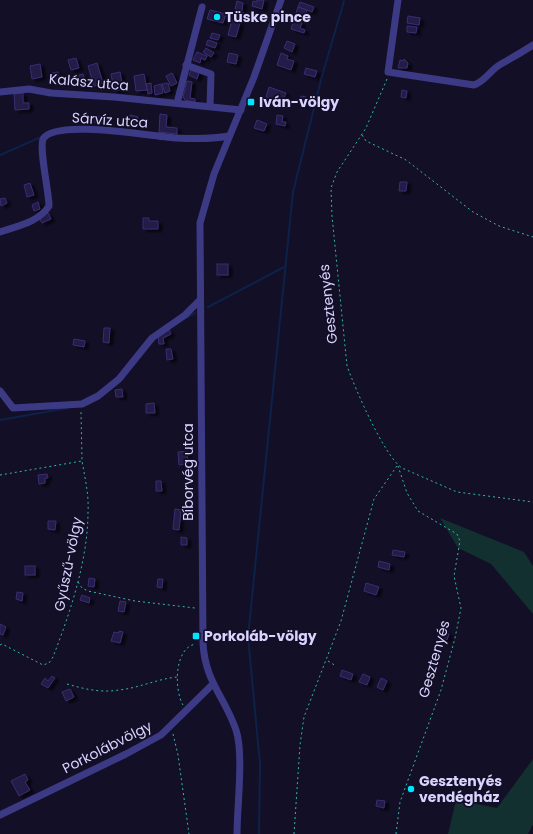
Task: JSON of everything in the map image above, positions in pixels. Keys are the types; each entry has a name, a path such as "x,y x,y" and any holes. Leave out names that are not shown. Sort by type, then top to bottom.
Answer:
{"street":[{"name":"Bíborvég utca","path":"237,834 240,754 237,732 228,710 207,673 203,643 199,302 200,223 214,174 241,110 281,0"},
{"path":"398,0 388,72 474,85 485,79 500,65 515,58 533,45"},
{"path":"177,103 202,7"},
{"path":"186,65 211,74 210,106"},
{"name":"Kalász utca","path":"0,92 29,89 51,93 177,103 241,110"},
{"name":"Sárvíz utca","path":"0,232 29,221 45,212 49,206 42,147 46,136 52,132 88,129 184,139 213,139 229,136"},
{"path":"0,391 13,408 82,404 98,396 119,379 152,338 184,316 199,302"},
{"name":"Porkolábvölgy","path":"0,815 126,754 161,735 213,684"}],"path":[{"name":"Gesztenyés","path":"388,72 377,106 361,135 337,172 331,188 347,366 355,389 388,451 398,465 406,493 418,511 457,534 460,541 454,576 461,608 451,658 400,802 396,834"},
{"path":"361,135 366,141 406,160 473,212 499,226 533,237"},
{"name":"Gyűszű-völgy","path":"0,645 2,644 43,665 49,663 53,657 65,627 78,582 88,513 82,461 82,404"},
{"path":"0,475 82,461"},
{"name":"Gesztenyés","path":"398,465 410,473 457,492 533,502"},
{"path":"294,834 300,745 304,717 327,661 343,614 374,499 398,465"},
{"path":"78,582 82,588 88,591 135,601 190,609 202,608"},
{"path":"186,711 179,698 176,688 182,654 186,648 203,643"},
{"path":"327,661 336,666"},
{"path":"67,684 86,690 120,690 177,677"},
{"path":"170,727 178,755 189,834"}],"green space":[{"path":"440,518 524,552 533,566 533,614 491,564 458,548"},
{"path":"533,759 533,824 528,834 448,834 456,800 497,808"}],"building":[{"path":"257,0 264,0 262,9 252,6 253,1 257,2"},
{"path":"237,1 243,3 242,11 235,9"},
{"path":"300,2 314,7 312,12 298,7"},
{"path":"298,7 307,10 305,16 296,13"},
{"name":"Tüske pince","path":"210,10 226,14 223,23 207,19"},
{"path":"236,10 244,13 241,21 233,18"},
{"path":"408,16 420,18 419,25 407,23"},
{"path":"232,20 240,23 236,37 228,35"},
{"path":"294,20 302,23 300,28 305,30 304,33 291,29"},
{"path":"407,26 417,27 416,33 407,32"},
{"path":"212,33 220,35 218,40 210,38"},
{"path":"208,40 217,43 215,48 206,45"},
{"path":"287,41 295,44 292,52 284,48"},
{"path":"206,48 214,53 211,57 203,52"},
{"path":"197,52 207,56 205,60 201,58 200,63 193,60"},
{"path":"229,53 238,55 236,64 227,62"},
{"path":"281,53 288,56 287,59 294,61 291,70 277,65"},
{"path":"76,58 79,68 71,70 68,60"},
{"path":"404,59 408,63 407,68 398,68 400,60 403,61"},
{"path":"97,63 103,83 94,86 88,66"},
{"path":"40,64 42,77 32,79 30,66"},
{"path":"306,68 317,71 315,77 304,74"},
{"path":"191,70 199,73 197,79 189,75"},
{"path":"58,72 60,80 54,81 52,73"},
{"path":"120,72 123,89 114,91 111,74"},
{"path":"172,73 177,83 171,86 166,76"},
{"path":"83,74 86,84 81,85 79,75"},
{"path":"144,74 147,90 136,91 134,76"},
{"path":"187,81 192,82 190,98 195,99 195,102 185,100 183,97"},
{"path":"151,83 152,93 148,94 146,84"},
{"path":"168,83 170,91 165,93 162,84"},
{"path":"161,84 163,93 155,95 154,86"},
{"path":"269,87 286,93 282,103 266,97"},
{"path":"402,90 407,91 406,98 401,97"},
{"path":"23,93 23,103 29,103 29,109 15,110 14,94"},
{"path":"301,96 306,97 304,105 299,104"},
{"path":"160,114 167,115 166,127 177,128 177,134 159,132"},
{"path":"131,115 138,117 137,125 127,124 128,116"},
{"path":"277,115 283,116 282,122 286,122 285,126 276,124"},
{"path":"95,116 108,117 107,124 95,123"},
{"path":"257,120 267,124 264,131 254,128"},
{"path":"400,182 407,182 406,191 399,191"},
{"path":"30,183 34,195 27,197 24,185"},
{"path":"5,198 7,203 1,206 0,199"},
{"path":"38,202 40,209 34,211 32,205"},
{"path":"48,213 51,219 42,223 39,217"},
{"path":"143,218 149,218 149,221 158,221 158,229 143,229"},
{"path":"217,264 228,264 228,275 217,275"},
{"path":"104,328 110,328 109,343 103,342"},
{"path":"169,330 171,334 163,338 164,344 159,344 158,336"},
{"path":"74,339 85,341 84,347 73,345"},
{"path":"166,349 171,349 173,359 167,360"},
{"path":"122,389 123,397 116,397 115,390"},
{"path":"154,403 155,413 146,413 146,404"},
{"path":"187,451 188,464 179,465 178,452"},
{"path":"47,474 48,478 45,478 45,483 39,484 38,475"},
{"path":"156,481 161,481 162,491 156,491"},
{"path":"175,509 181,510 179,530 173,529"},
{"path":"48,521 56,521 55,530 48,529"},
{"path":"181,537 187,538 187,545 181,545"},
{"path":"393,550 405,552 404,557 392,555"},
{"path":"379,561 390,564 389,570 378,567"},
{"path":"25,566 35,566 35,575 25,575"},
{"path":"89,578 95,579 94,587 88,586"},
{"path":"158,579 163,579 162,588 157,587"},
{"path":"366,583 379,587 376,595 364,591"},
{"path":"17,592 23,593 22,601 16,599"},
{"path":"82,595 90,598 89,603 80,600"},
{"path":"120,601 126,602 124,612 118,611"},
{"path":"0,624 6,627 3,635 0,634"},
{"path":"119,631 123,632 120,643 111,641 114,632 119,633"},
{"path":"443,631 449,634 447,640 441,637"},
{"path":"342,670 353,674 351,680 340,676"},
{"path":"363,674 370,677 367,685 359,682"},
{"path":"52,676 55,678 48,688 41,684 45,678 48,681"},
{"path":"381,678 387,681 383,690 377,687"},
{"path":"70,689 74,697 66,701 62,692"},
{"path":"25,774 28,780 25,782 30,790 19,796 11,781"},
{"path":"377,800 385,801 384,808 376,806"}],"waterway":[{"path":"259,834 260,764 248,637 293,192 322,76 344,1"},
{"path":"0,155 39,138"},
{"path":"208,307 286,266"},
{"path":"184,319 195,313"},
{"path":"0,420 68,408"}],"place":[{"name":"Tüske pince","path":"217,17"},
{"name":"Iván-völgy","path":"251,102"},
{"name":"Porkoláb-völgy","path":"196,636"},
{"name":"Gesztenyés vendégház","path":"411,789"}]}
